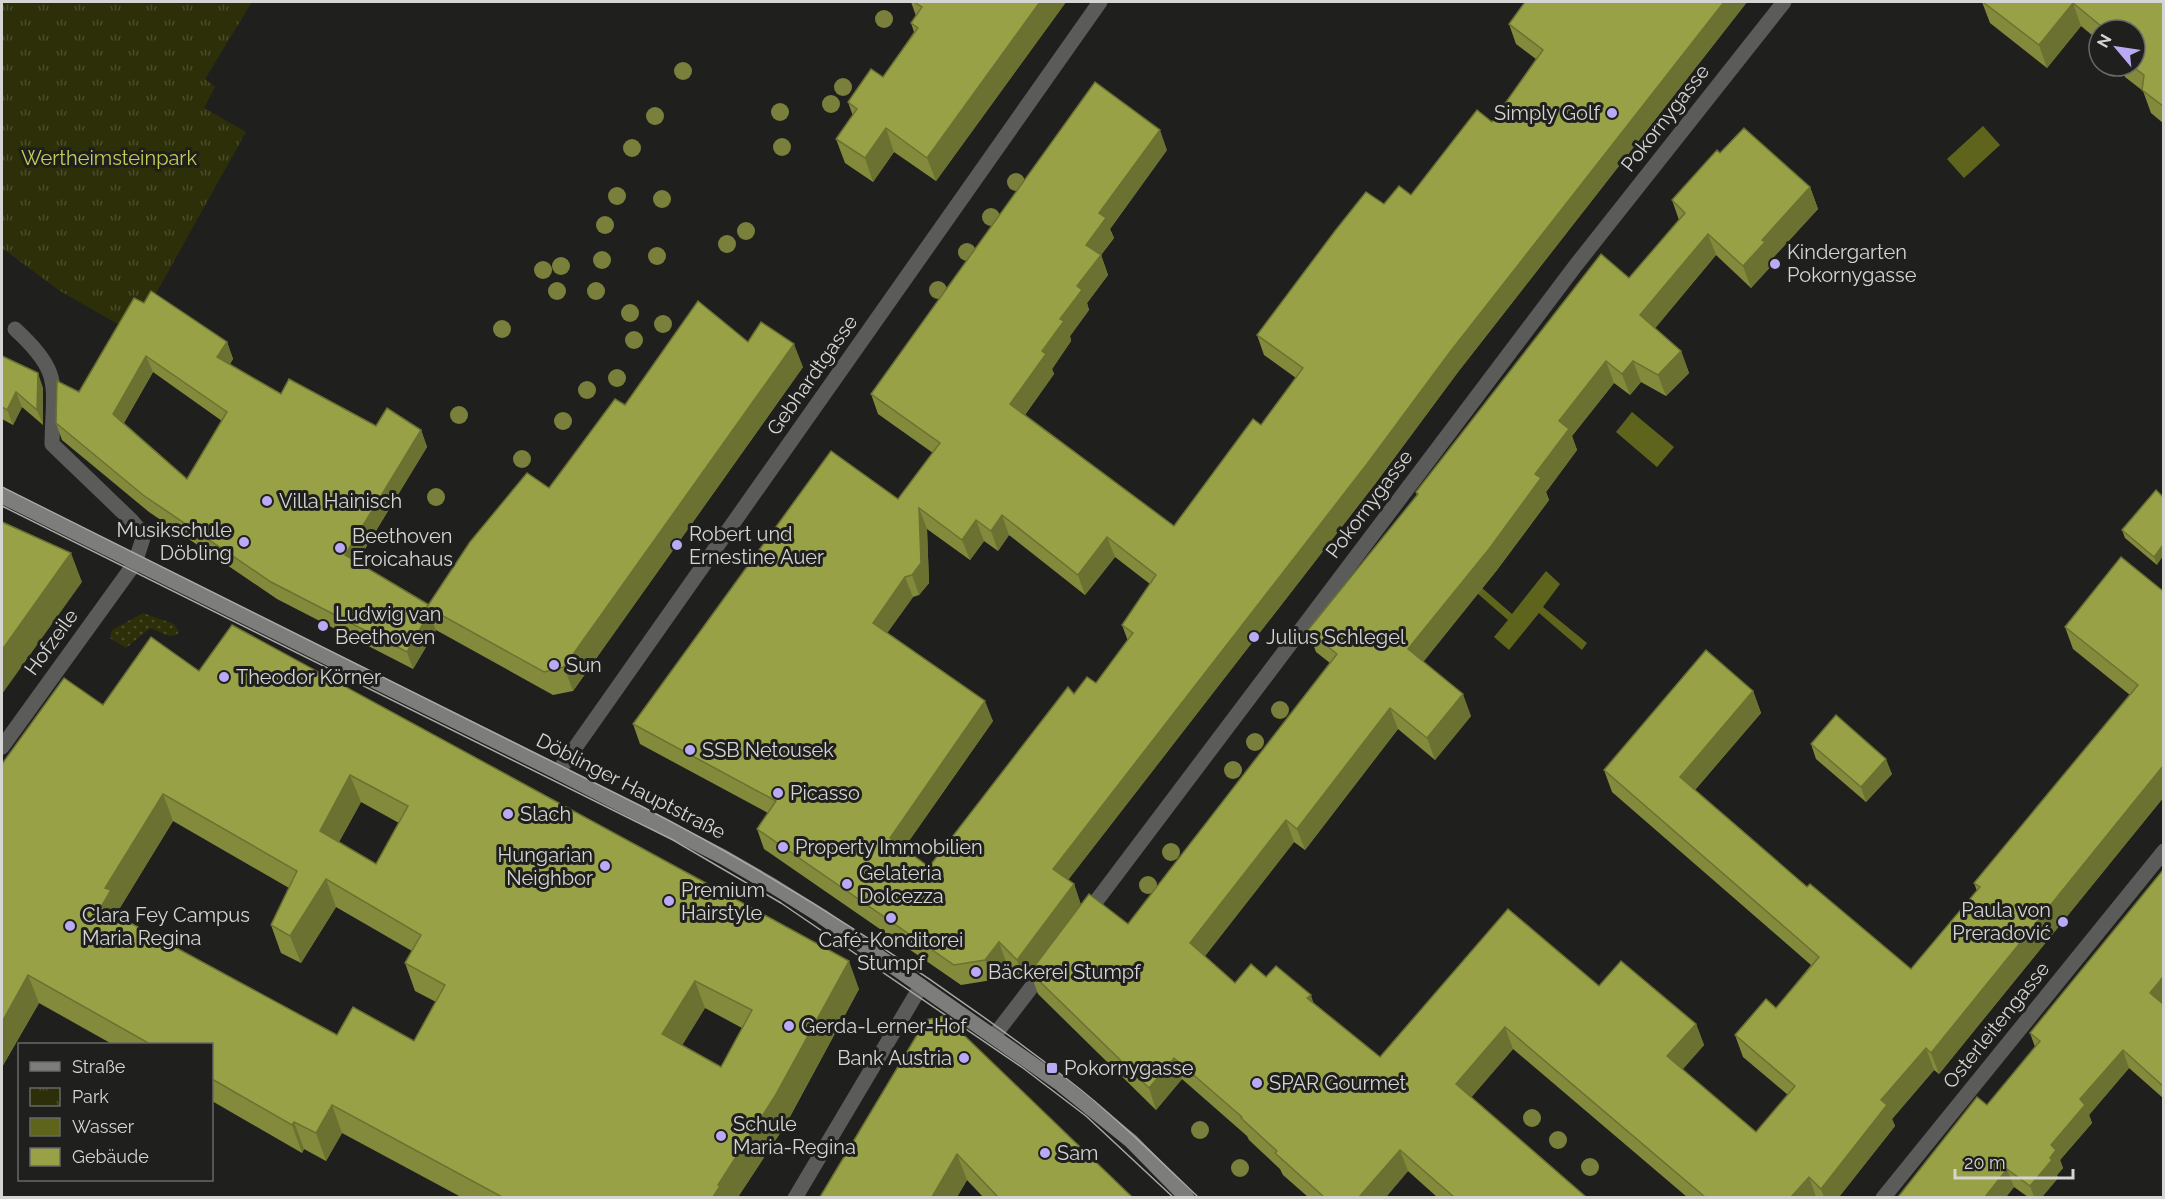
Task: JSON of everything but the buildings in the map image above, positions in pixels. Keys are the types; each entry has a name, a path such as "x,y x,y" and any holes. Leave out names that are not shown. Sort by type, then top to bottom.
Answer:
{"main road":[{"name":"Döblinger Hauptstraße","path":"2,496 558,772 723,857 773,886 821,916 994,1036 1098,1112 1187,1197"}],"street":[{"name":"Gebhardtgasse","path":"558,772 1100,2"},
{"name":"Pokornygasse","path":"1079,924 1576,265 1784,2"},
{"name":"Hofzeile","path":"2,747 135,563 144,535 52,444 54,376 40,352 15,329"},
{"name":"Osterleitengasse","path":"1883,1197 2163,851"},
{"path":"994,1036 1057,953"},
{"path":"795,1197 921,986"}],"green space":[{"name":"Wertheimsteinpark","path":"2,2 252,2 205,79 215,87 204,108 246,132 154,297 130,331 60,291 2,248"},
{"path":"143,613 174,624 179,632 169,636 150,628 126,648 110,638 112,630"}],"water":[{"path":"1983,126 2000,145 1964,178 1947,159"},
{"path":"1632,412 1674,447 1657,467 1616,432"},
{"path":"1420,534 1512,614 1546,571 1560,584 1543,607 1587,643 1582,650 1539,613 1509,650 1494,637 1508,620 1477,593"}],"tram line":[{"path":"2,487 641,806 807,899 913,968 1067,1079 1101,1107 1199,1198"},
{"path":"2,506 673,840 781,903 1023,1068 1086,1116 1174,1198"}],"place":[{"name":"Simply Golf","path":"1612,113"},
{"name":"Kindergarten Pokornygasse","path":"1775,264"},
{"name":"Villa Hainisch","path":"267,501"},
{"name":"Musikschule Döbling","path":"244,542"},
{"name":"Robert und Ernestine Auer","path":"677,545"},
{"name":"Beethoven Eroicahaus","path":"340,548"},
{"name":"Ludwig van Beethoven","path":"323,626"},
{"name":"Julius Schlegel","path":"1254,637"},
{"name":"Sun","path":"554,665"},
{"name":"Theodor Körner","path":"224,677"},
{"name":"SSB Netousek","path":"690,750"},
{"name":"Picasso","path":"778,793"},
{"name":"Slach","path":"508,814"},
{"name":"Property Immobilien","path":"783,847"},
{"name":"Hungarian Neighbor","path":"605,866"},
{"name":"Gelateria Dolcezza","path":"847,884"},
{"name":"Premium Hairstyle","path":"669,901"},
{"name":"Café-Konditorei Stumpf","path":"891,918"},
{"name":"Paula von Preradović","path":"2063,922"},
{"name":"Clara Fey Campus Maria Regina","path":"70,926"},
{"name":"Bäckerei Stumpf","path":"976,972"},
{"name":"Gerda-Lerner-Hof","path":"789,1026"},
{"name":"Bank Austria","path":"964,1058"},
{"name":"Pokornygasse","path":"1052,1068"},
{"name":"SPAR Gourmet","path":"1257,1083"},
{"name":"Schule Maria-Regina","path":"721,1136"},
{"name":"Sam","path":"1045,1153"}]}
